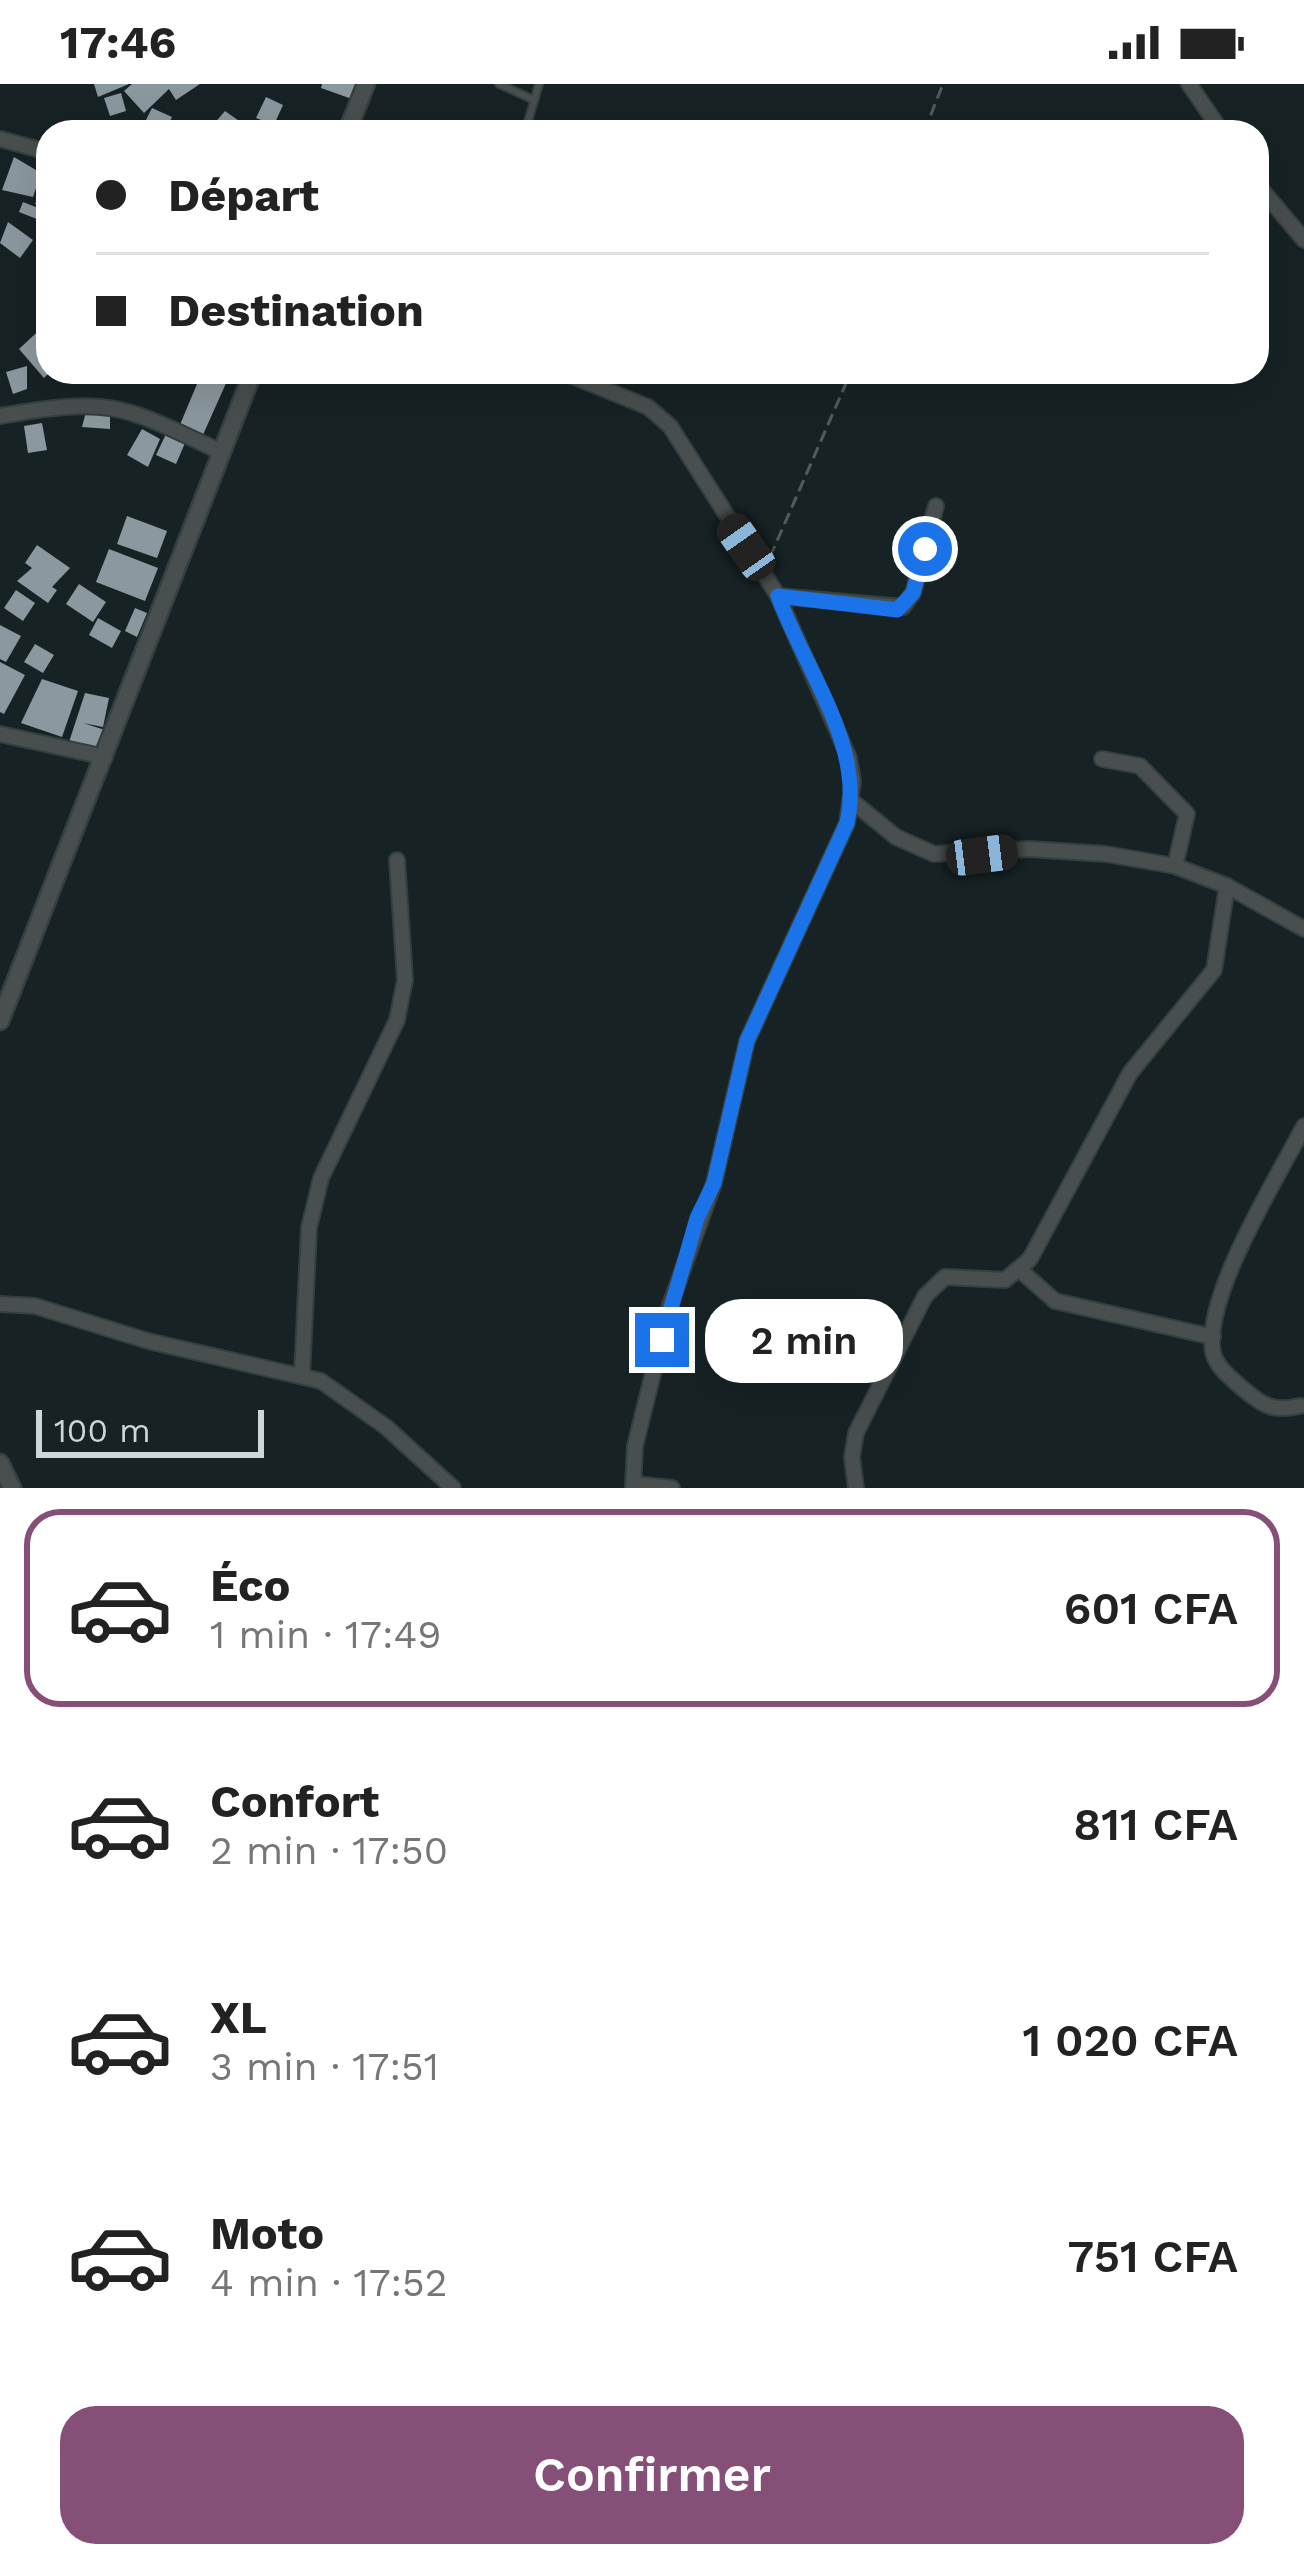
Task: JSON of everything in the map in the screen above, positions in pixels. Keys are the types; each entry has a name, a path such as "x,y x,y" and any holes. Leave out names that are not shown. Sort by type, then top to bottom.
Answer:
{"street":[{"path":"352,120 366,84"},
{"path":"1189,84 1214,120"},
{"path":"0,140 36,149"},
{"path":"1269,202 1304,240"},
{"path":"1,1016 248,384"},
{"path":"591,384 648,407 670,426 778,596 849,758 852,801 847,823 747,1041 714,1183 677,1283 640,1426 634,1486 672,1488"},
{"path":"0,416 104,403 133,410 221,452"},
{"path":"778,596 903,607 913,593 937,506"},
{"path":"0,734 105,757"},
{"path":"1102,759 1140,766 1184,809 1187,826 1175,866"},
{"path":"852,801 896,836 934,854 1048,850 1175,866 1227,886 1304,929"},
{"path":"302,1375 308,1228 321,1178 397,1019 406,980 397,860"},
{"path":"856,1488 851,1457 866,1404 933,1282 945,1277 1005,1280 1021,1271 1130,1073 1208,982 1221,950 1227,886"},
{"path":"1300,1406 1279,1410 1263,1406 1222,1370 1213,1337 1247,1230 1304,1126"},
{"path":"1021,1271 1055,1301 1213,1337"},
{"path":"0,1304 35,1306 148,1341 302,1375 345,1395 449,1486"},
{"path":"0,1462 12,1488"}],"lane":[{"path":"499,84 534,100"},
{"path":"528,120 539,84"}],"path":[{"path":"929,84 942,87 929,120"},
{"path":"763,571 845,384"}],"building":[{"path":"94,84 129,84 98,97"},
{"path":"132,84 200,84 176,100 169,89 144,113 124,91"},
{"path":"322,84 358,84 352,99 321,88"},
{"path":"121,93 126,111 110,116 104,98"},
{"path":"266,97 283,105 276,120 256,118"},
{"path":"152,108 172,117 171,120 146,120"},
{"path":"225,111 238,120 217,120"},
{"path":"14,157 36,170 33,197 2,190"},
{"path":"23,202 36,207 36,219 19,212"},
{"path":"8,222 33,240 20,258 0,243"},
{"path":"36,333 36,369 19,349"},
{"path":"27,366 27,389 13,394 6,372"},
{"path":"197,384 226,384 202,437 179,427"},
{"path":"87,408 110,413 110,429 82,427"},
{"path":"42,423 47,450 28,453 24,426"},
{"path":"142,429 160,439 148,467 127,455"},
{"path":"166,434 185,443 176,464 156,455"},
{"path":"127,516 167,531 157,558 117,544"},
{"path":"37,545 70,568 52,587 57,590 48,603 17,581 32,568 25,563"},
{"path":"109,549 158,568 145,601 96,582"},
{"path":"79,584 106,602 93,622 66,604"},
{"path":"16,590 35,603 23,621 4,608"},
{"path":"135,608 147,613 137,637 125,631"},
{"path":"98,618 121,631 112,648 89,635"},
{"path":"0,625 21,636 6,662 0,659"},
{"path":"35,644 54,655 43,673 24,662"},
{"path":"0,662 25,675 4,714 0,712"},
{"path":"42,679 78,691 62,737 21,723"},
{"path":"85,693 109,698 103,727 83,723 108,731 101,752 69,742"}],"route":[{"path":"662,1340 697,1218 714,1183 747,1041 847,823 852,801 849,758 778,596 897,610 908,604 925,549"}]}
